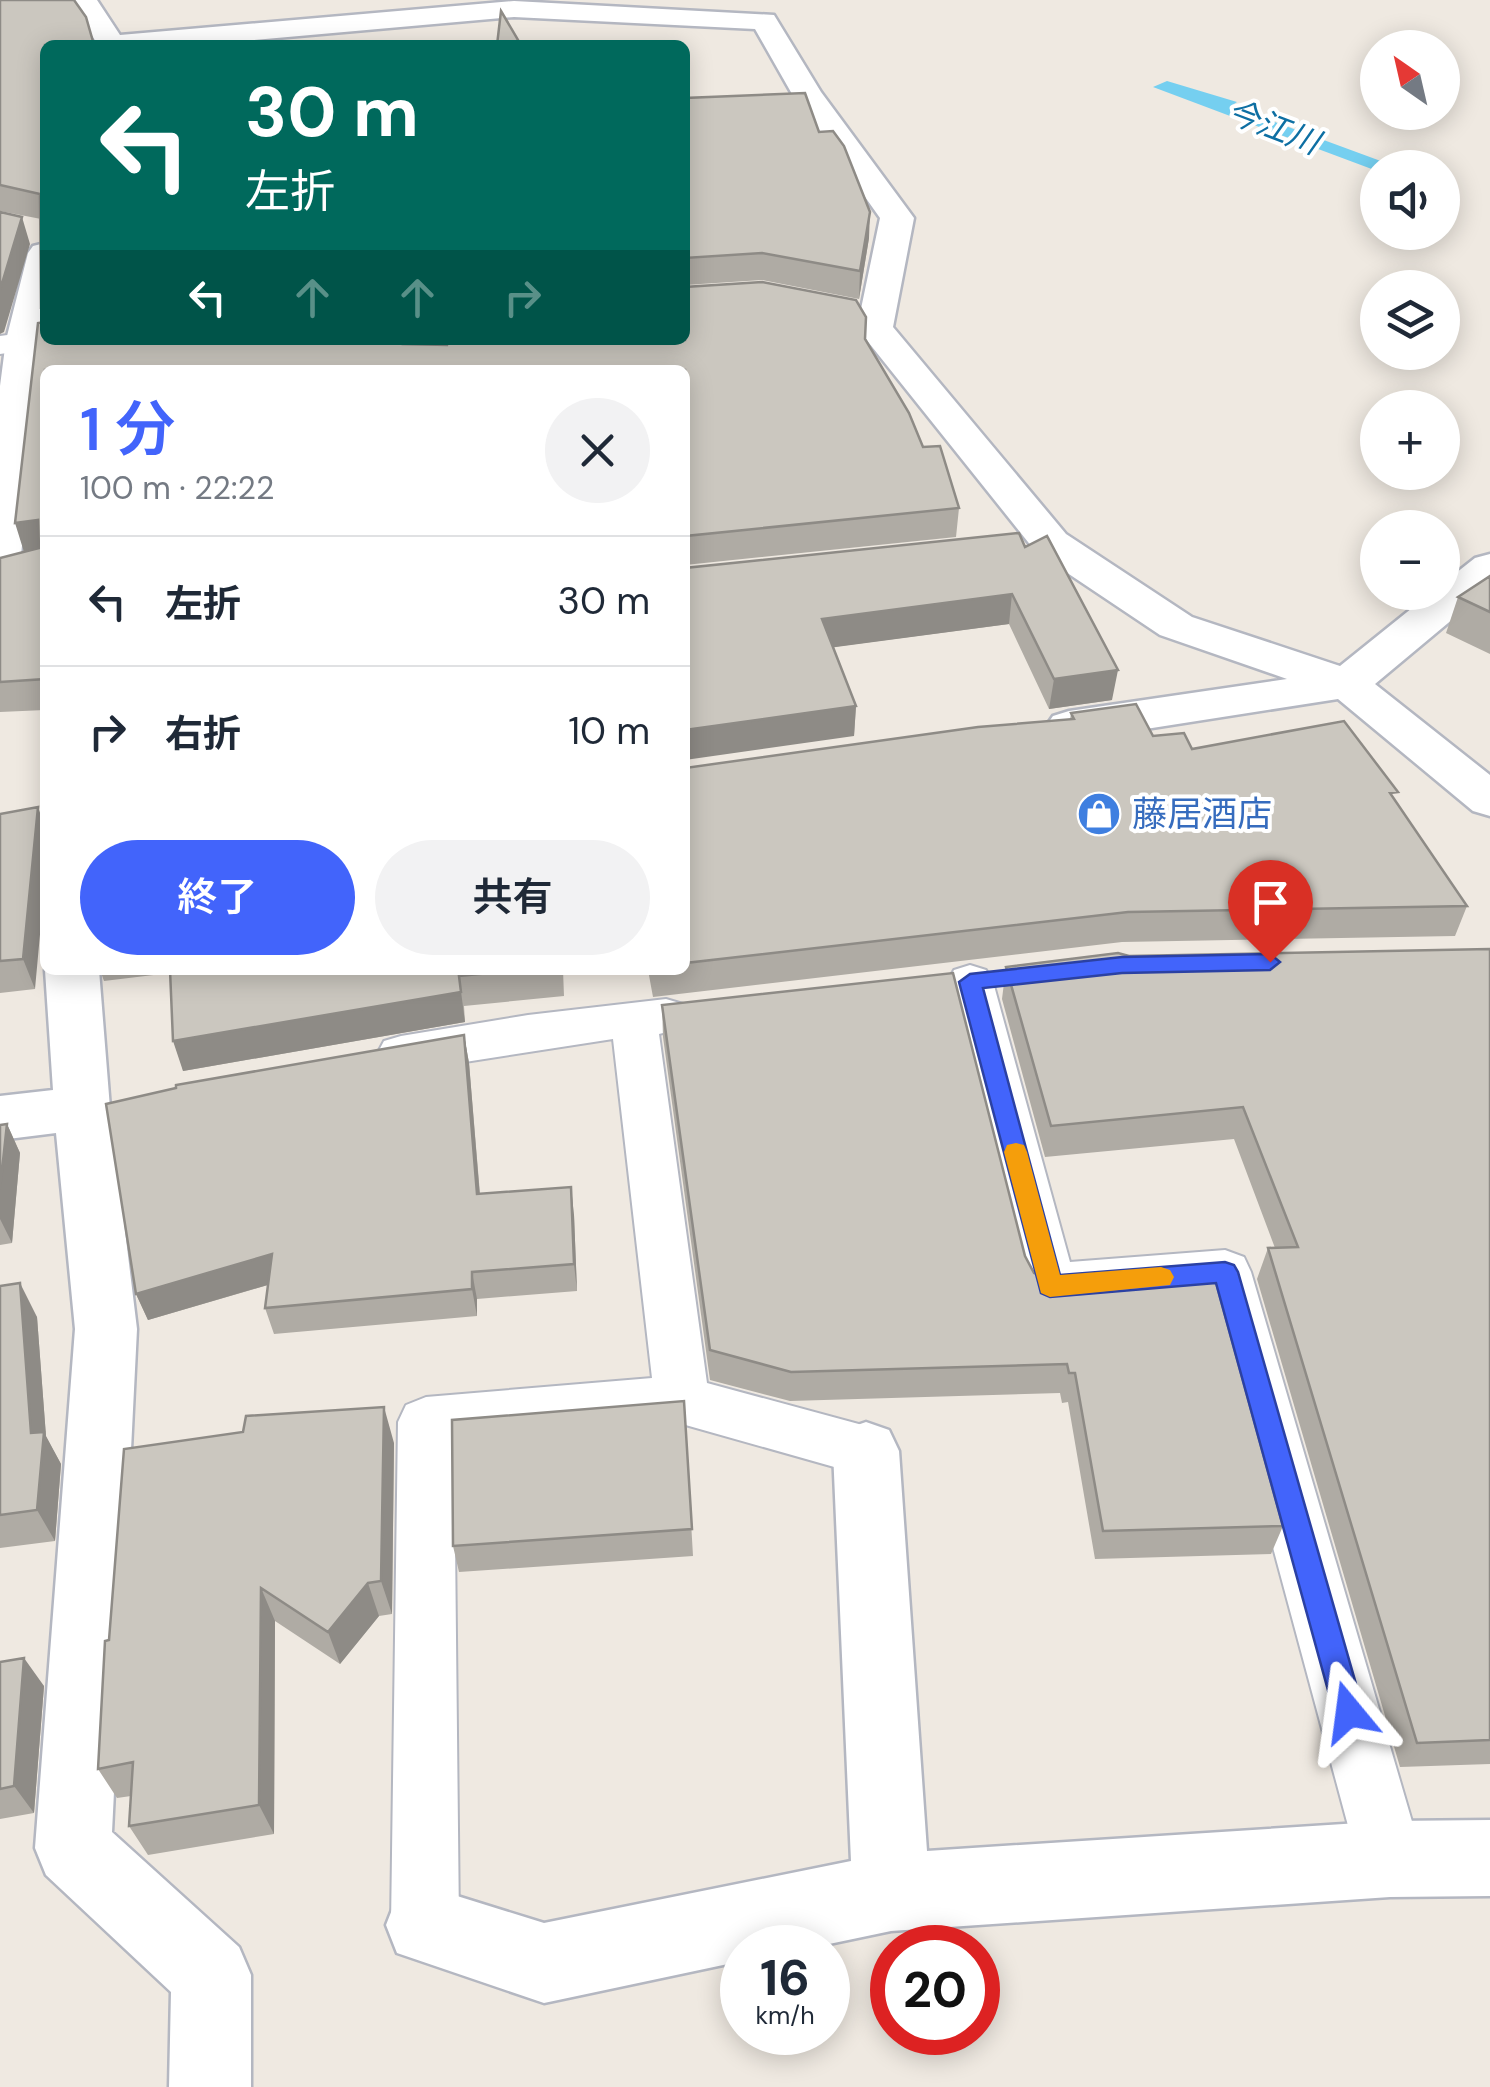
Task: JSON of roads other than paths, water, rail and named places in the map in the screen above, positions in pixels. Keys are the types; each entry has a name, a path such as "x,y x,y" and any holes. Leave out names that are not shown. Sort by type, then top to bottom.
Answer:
{"street":[{"path":"83,0 109,40"},
{"path":"152,40 510,4 764,21 789,94 897,218 875,328 1032,545 1176,626 1347,684 1490,800"},
{"path":"0,555 23,341 40,238"},
{"path":"838,310 877,317"},
{"path":"0,573 40,566"},
{"path":"1033,732 1347,684 1485,577"},
{"path":"73,975 101,1105 106,1329 73,1848 212,1975 210,2087"},
{"path":"0,1118 101,1105"},
{"path":"866,1451 891,1892"},
{"path":"425,1925 544,1963 891,1892 1390,1859 1490,1858"}],"lane":[{"path":"970,982 1050,1286 1225,1272 1390,1859"},
{"path":"354,1062 528,1032 713,1011"},
{"path":"634,1020 682,1400"},
{"path":"425,1925 426,1422 682,1400 866,1451"}],"water":[{"name":"今江川","path":"1167,81 1237,102 1231,106 1360,153 1360,165 1153,87"}],"place":[{"name":"藤居酒店","path":"1099,814"}]}
